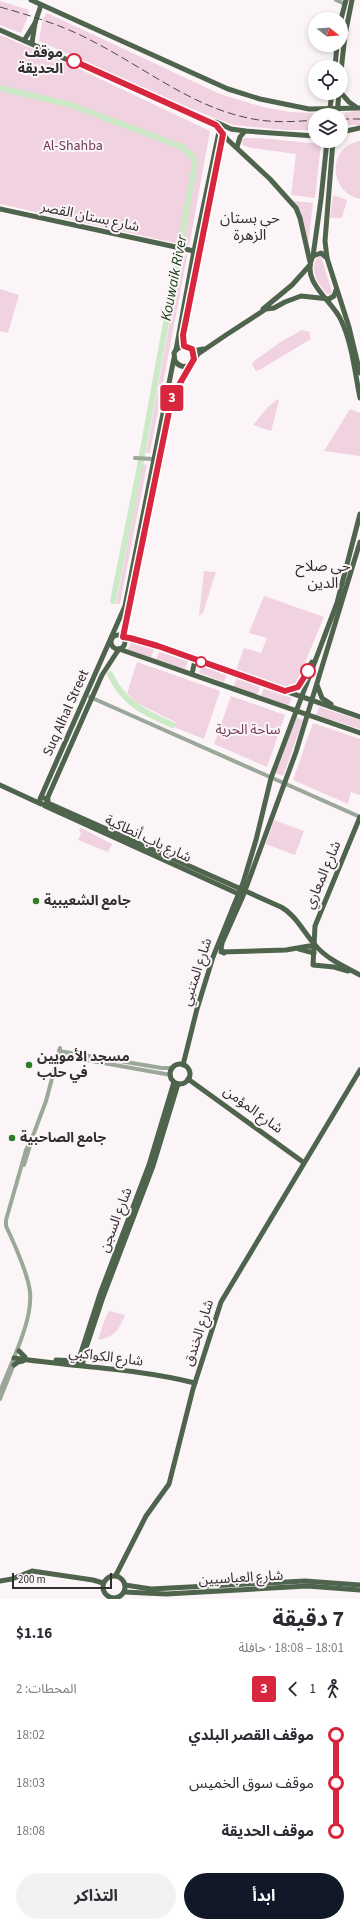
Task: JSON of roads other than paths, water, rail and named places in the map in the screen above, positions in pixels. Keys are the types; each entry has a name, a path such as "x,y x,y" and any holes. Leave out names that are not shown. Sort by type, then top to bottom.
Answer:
{"main road":[{"path":"31,0 228,89 289,106 308,109"},
{"path":"342,60 345,35 352,0"},
{"path":"343,12 345,1"},
{"path":"25,38 35,23 42,5"},
{"path":"33,42 35,23"},
{"path":"0,28 222,126 246,131 308,135"},
{"path":"346,100 359,108"},
{"path":"348,109 359,108"},
{"path":"184,346 183,335 223,134 222,126"},
{"path":"191,364 182,367 177,364 174,358 191,251 222,126"},
{"path":"348,131 360,128"},
{"path":"237,147 240,137 246,131"},
{"path":"223,134 270,179 296,208 301,221 313,280 324,299 341,321 348,344 360,398"},
{"path":"221,142 228,140"},
{"path":"193,351 211,344 264,309 292,285 310,263 313,256 326,148"},
{"path":"333,148 325,240 336,290 349,327 360,373"},
{"name":"شارع بستان القصر","path":"0,209 191,251"},
{"path":"313,256 321,253 328,258"},
{"path":"119,649 125,643 123,637 172,397 194,359 198,354 266,309 301,296 324,299 333,298 336,290"},
{"path":"176,350 184,346 190,347 193,351 194,359"},
{"name":"Suq Alhal Street","path":"45,802 125,606 151,459 174,358"},
{"path":"224,953 221,949 222,943 242,893 271,778 337,603 360,514"},
{"name":"شارع المتنبي","path":"183,1065 197,1009 215,951 242,893 285,783 313,700 360,542"},
{"path":"360,717 130,638 116,635 111,639 113,647 360,733"},
{"path":"285,691 298,687 322,646"},
{"name":"Suq Alhal Street","path":"45,802 89,697 105,668 119,649"},
{"path":"192,674 195,660"},
{"path":"317,685 324,700 341,710"},
{"path":"0,786 31,799 45,802"},
{"name":"شارع باب أنطاكية","path":"45,802 242,893"},
{"name":"شارع باب أنطاكية","path":"45,802 242,893"},
{"name":"شارع المعاري","path":"314,953 315,926 323,902 360,817"},
{"path":"242,893 288,911 315,946 342,965 360,975"},
{"path":"215,951 224,953 295,949 315,946"},
{"path":"295,949 314,953 313,965 334,967 360,975"},
{"path":"178,1064 183,1065 189,1070 188,1079 185,1082 176,1083 170,1075 173,1068 178,1064"},
{"name":"شارع الخندق","path":"116,1575 146,1516 168,1484 195,1382 220,1302 303,1162 360,1070"},
{"name":"شارع المؤمن","path":"188,1079 303,1162"},
{"name":"شارع السجن","path":"80,1363 100,1294 149,1165 176,1083"},
{"name":"شارع الكواكبي","path":"16,1356 26,1359 80,1363 195,1382"},
{"path":"14,1365 26,1359"},
{"path":"0,1582 32,1571 93,1580 103,1583"},
{"path":"116,1575 122,1579 125,1585 124,1592 116,1598 108,1598 103,1589 103,1583 110,1576 116,1575"},
{"name":"شارع العباسيين","path":"125,1585 151,1589 305,1581 360,1585"},
{"name":"شارع العباسيين","path":"124,1592 166,1594 307,1586 360,1590"}],"street":[{"path":"336,0 345,1"},
{"path":"135,458 151,459"},
{"path":"89,697 360,817"},
{"path":"59,1051 162,1068 173,1068"},
{"path":"59,1051 170,1075"},
{"path":"0,1399 14,1365 29,1311 30,1294 28,1283 6,1226 6,1220 26,1150 46,1101 59,1051"},
{"path":"0,1392 16,1356 31,1311 32,1291 6,1220"}],"waterway":[{"name":"Kouwaik River","path":"0,88 71,105 182,147 192,156 195,163 140,466 113,601"},
{"name":"Kouwaik River","path":"110,674 128,700 152,716 172,725"}],"railway":[{"path":"0,7 48,22 83,36 188,96 207,105 248,118 265,121 290,122 308,121"},
{"path":"348,119 360,119"}],"place":[{"name":"موقف الحديقة","path":"74,61"},
{"name":"جامع الشعيبية","path":"36,901"},
{"name":"مسجد الأمويين في حلب","path":"29,1065"},
{"name":"جامع الصاحبية","path":"12,1138"}],"district":[{"name":"حي بستان الزهرة","path":"250,226"},
{"name":"حي صلاح الدين","path":"323,574"}],"park label":[{"name":"Al-Shahba","path":"73,146"},
{"name":"ساحة الحرية","path":"248,730"}]}
